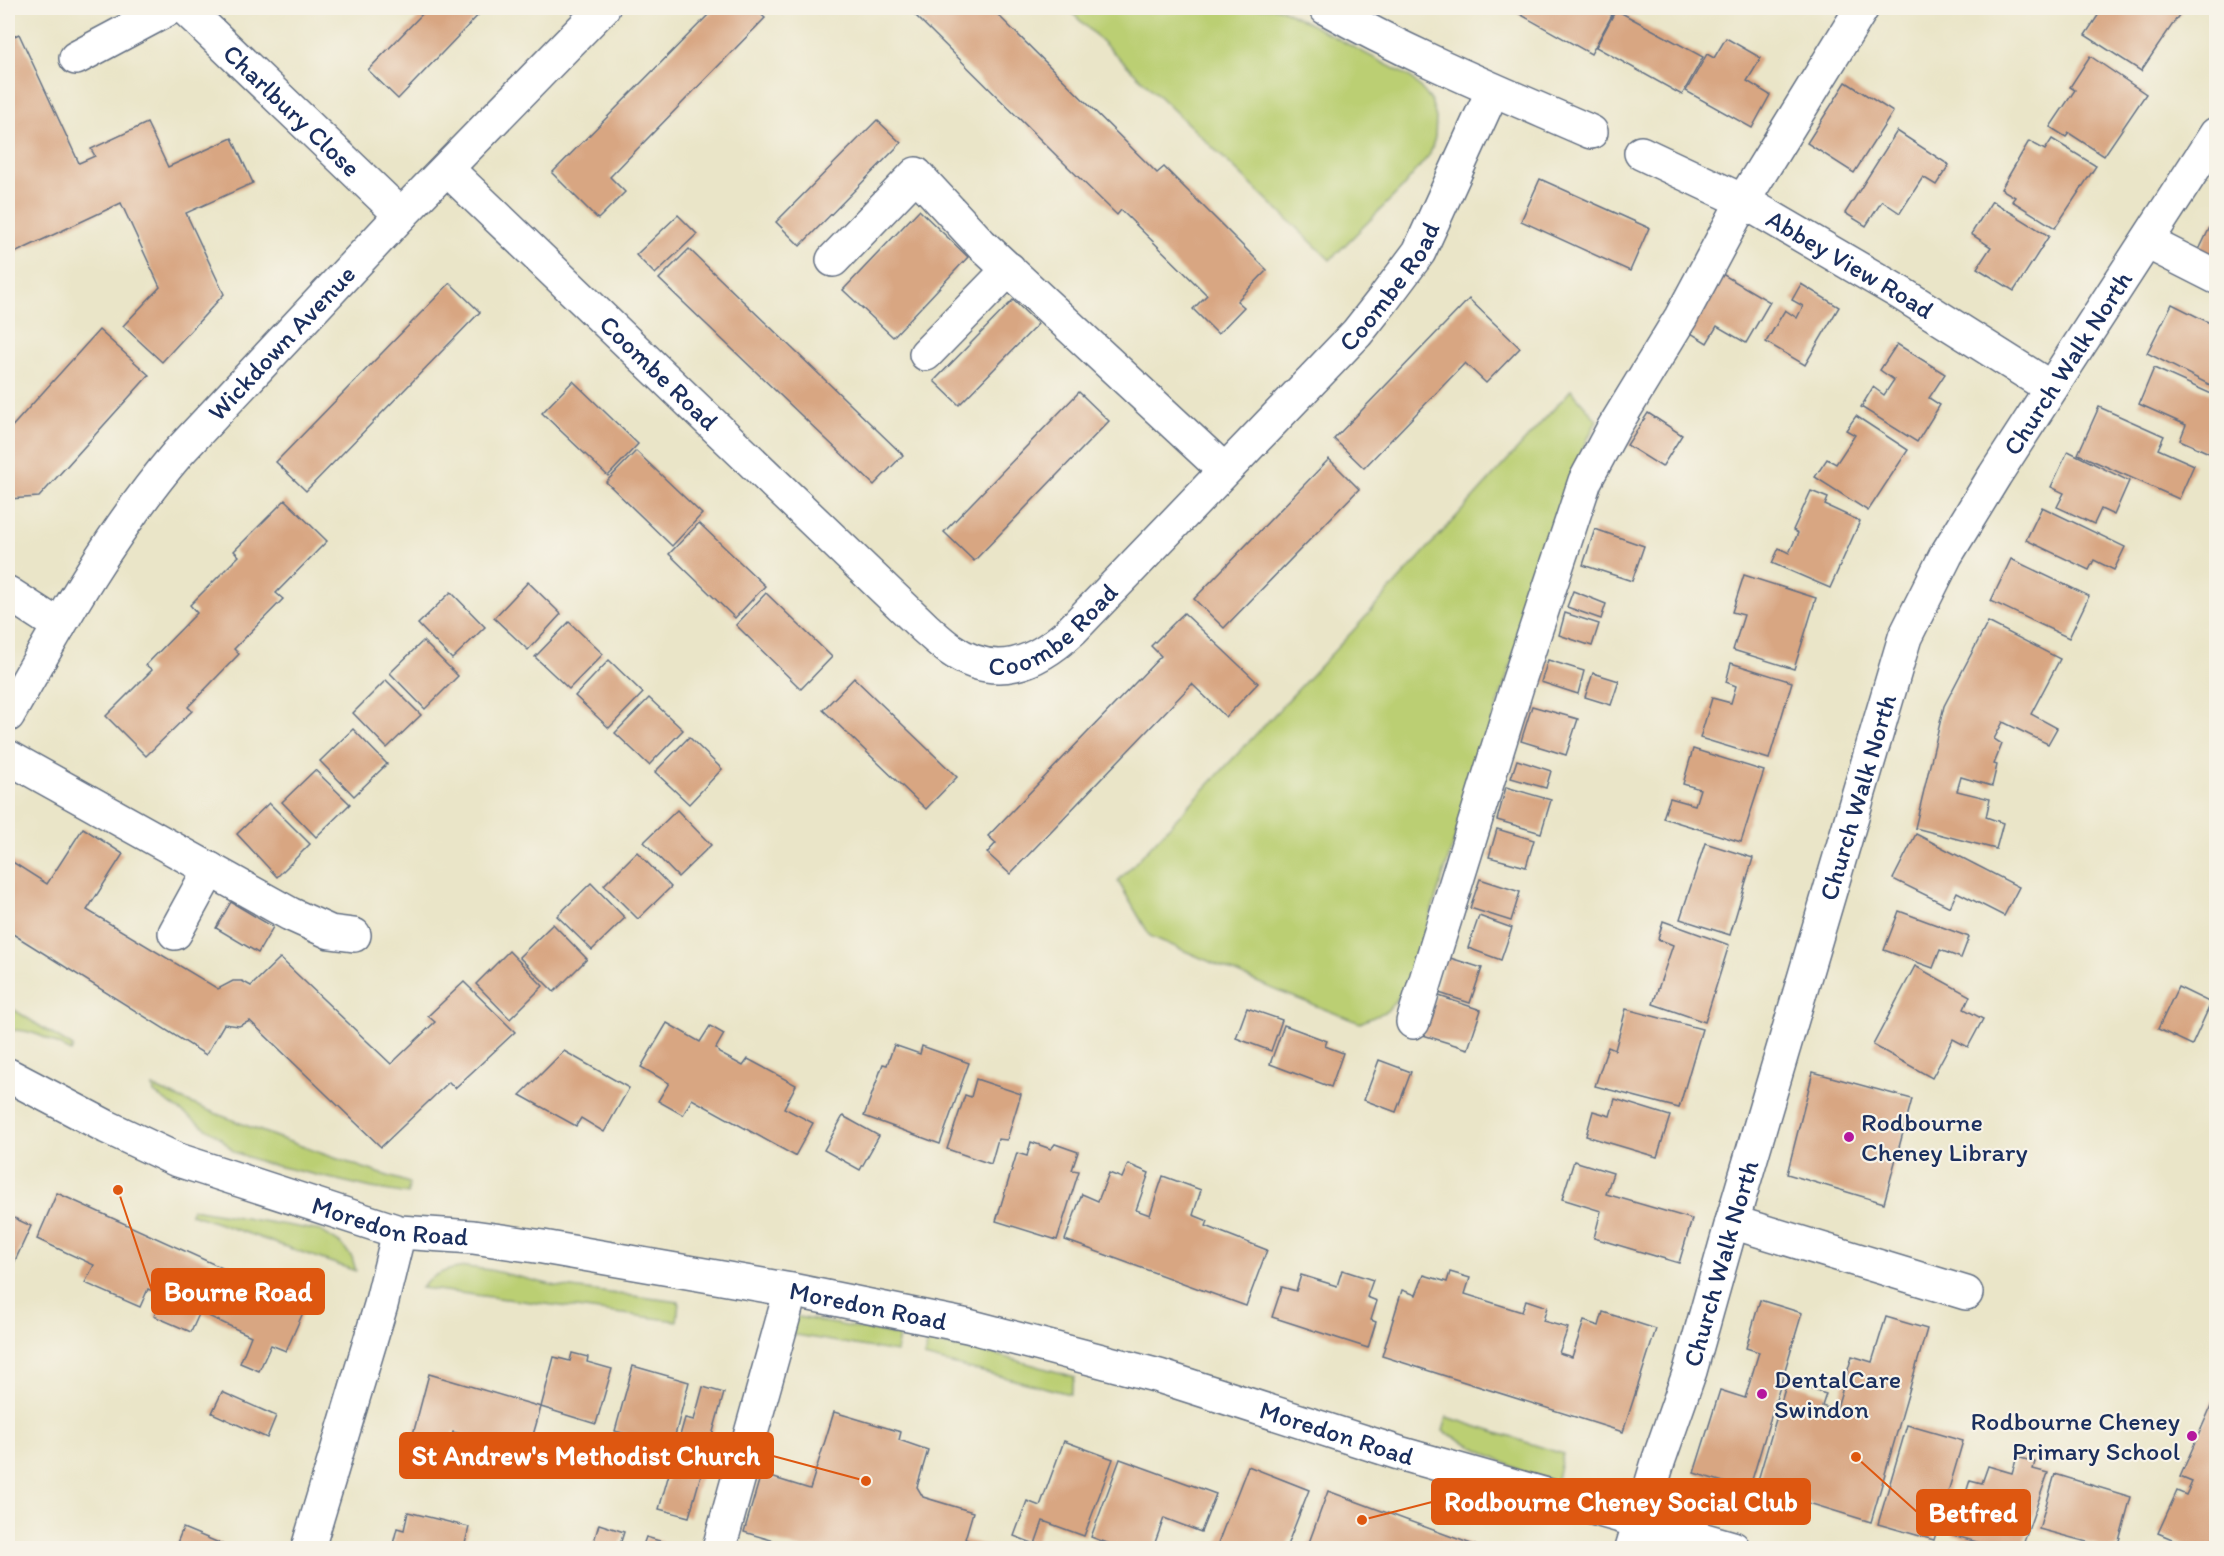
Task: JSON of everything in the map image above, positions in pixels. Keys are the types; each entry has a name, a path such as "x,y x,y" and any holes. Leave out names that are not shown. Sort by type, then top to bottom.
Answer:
{"street":[{"path":"76,58 170,8"},
{"name":"Charlbury Close","path":"185,8 401,215"},
{"name":"Wickdown Avenue","path":"8,715 59,626 117,532 147,489 401,215 603,8"},
{"path":"1326,8 1493,90 1591,132"},
{"path":"1413,1022 1518,683 1585,481 1614,427 1681,317 1743,201 1862,8"},
{"name":"Coombe Road","path":"447,169 925,628 951,650 971,660 989,665 1010,666 1030,661 1058,643 1357,333 1408,267 1429,232 1493,90"},
{"name":"Church Walk North","path":"1635,1535 1690,1371 1905,637 1946,555 2051,388 2217,134"},
{"name":"Abbey View Road","path":"1641,153 1743,201 1902,294 2051,388"},
{"path":"832,260 916,174 981,244 1224,470"},
{"path":"2147,242 2217,277"},
{"path":"926,354 1009,269"},
{"path":"8,592 59,626"},
{"path":"8,757 290,914 330,932 354,935"},
{"path":"175,933 210,869"},
{"name":"Moredon Road","path":"8,1075 106,1127 175,1159 399,1233 473,1238 543,1247 791,1290 968,1326 1128,1367 1388,1449 1635,1535 1733,1548"},
{"path":"1732,1222 1966,1293"},
{"path":"308,1548 381,1305 399,1233"},
{"path":"719,1548 791,1290"}],"green space":[{"path":"1067,8 1280,8 1412,78 1431,100 1436,118 1435,137 1430,154 1402,188 1330,260"},
{"path":"1571,390 1597,420 1575,465 1408,985 1387,1011 1360,1023 1273,989 1150,936 1118,881 1351,633"},
{"path":"8,1006 73,1047 71,1052 33,1033 8,1031"},
{"path":"153,1087 280,1138 409,1183 408,1194 264,1163 234,1152 221,1138 154,1093"},
{"path":"192,1209 321,1231 341,1244 352,1257 356,1271 191,1214"},
{"path":"466,1267 490,1270 556,1286 679,1302 677,1321 421,1288 441,1273"},
{"path":"793,1316 899,1336 896,1352 790,1334"},
{"path":"928,1342 998,1355 1075,1377 1070,1394 924,1357"},
{"path":"1447,1417 1563,1454 1556,1482 1521,1471 1443,1431"}],"building":[{"path":"428,8 485,8 398,99 368,70"},
{"path":"715,8 754,8 765,18 610,177 625,192 598,219 552,173"},
{"path":"913,8 991,8 1157,173 1164,167 1267,270 1237,301 1244,307 1218,334 1193,309 1207,295 1121,210 1117,215 915,15 918,12"},
{"path":"1509,8 1598,8 1612,15 1591,54"},
{"path":"2103,8 2175,8 2181,12 2141,71 2085,35"},
{"path":"1616,10 1703,57 1682,95 1596,47"},
{"path":"19,34 79,163 95,156 91,149 147,123 168,167 232,138 253,183 186,213 224,294 162,362 123,326 160,287 121,203 8,256 8,39"},
{"path":"1726,38 1761,58 1747,81 1770,95 1752,128 1686,91 1707,54 1714,58"},
{"path":"2090,56 2146,94 2104,156 2069,133 2066,137 2050,127 2075,90 2070,87"},
{"path":"1846,82 1893,112 1854,173 1807,143"},
{"path":"877,120 901,143 800,246 776,222"},
{"path":"1897,131 1949,165 1936,185 1923,177 1900,213 1882,201 1866,226 1845,213"},
{"path":"2052,139 2096,166 2055,228 2012,201 2015,197 2001,189 2029,141 2045,150"},
{"path":"1540,179 1649,228 1630,271 1521,221"},
{"path":"1992,201 2049,236 2014,291 1977,268 1991,247 1971,234"},
{"path":"919,210 968,257 893,337 843,290"},
{"path":"678,215 697,234 655,274 636,255"},
{"path":"2213,221 2216,223 2216,261 2198,252"},
{"path":"689,249 903,455 874,485 659,279"},
{"path":"1717,271 1770,302 1746,343 1717,326 1707,343 1689,332"},
{"path":"450,283 480,312 306,491 276,462"},
{"path":"1801,284 1839,307 1805,365 1766,342 1785,310 1797,318 1803,306 1792,300"},
{"path":"1469,299 1520,348 1486,383 1465,363 1364,468 1334,439"},
{"path":"1013,300 1038,324 959,405 934,381"},
{"path":"2172,304 2216,326 2216,388 2147,353"},
{"path":"99,330 149,375 39,497 8,499 8,450 13,444 8,439 8,431"},
{"path":"1897,344 1945,374 1929,398 1940,405 1917,442 1861,407 1873,387 1884,395 1894,380 1880,370"},
{"path":"2154,368 2216,396 2216,456 2180,440 2186,425 2139,404"},
{"path":"573,381 638,444 608,476 542,413"},
{"path":"1079,392 1109,421 974,561 944,532"},
{"path":"2099,407 2164,436 2158,449 2194,465 2179,499 2078,454"},
{"path":"1648,413 1682,435 1662,467 1627,445"},
{"path":"1856,416 1908,450 1868,511 1815,477 1827,459 1836,464 1855,435 1846,430"},
{"path":"636,451 702,514 672,546 606,482"},
{"path":"2068,451 2129,481 2114,515 2101,509 2094,524 2057,507 2064,493 2051,487"},
{"path":"1329,459 1359,489 1224,628 1194,599"},
{"path":"1811,491 1828,498 1825,505 1860,521 1830,588 1772,563 1779,548 1789,553 1798,533 1793,530"},
{"path":"285,500 327,541 276,593 283,599 234,649 239,654 188,707 192,711 146,756 106,716 152,670 146,665 197,613 190,605 239,556 234,551"},
{"path":"2042,507 2125,547 2114,570 2094,560 2089,570 2026,540"},
{"path":"699,523 765,586 735,618 669,554"},
{"path":"1595,529 1644,546 1632,581 1583,565"},
{"path":"2011,559 2089,596 2069,638 1991,601"},
{"path":"1744,575 1816,598 1794,669 1733,650 1744,615 1732,612"},
{"path":"528,582 561,614 528,650 494,618"},
{"path":"1573,591 1606,604 1601,619 1567,607"},
{"path":"451,592 485,627 452,659 418,624"},
{"path":"766,593 832,657 801,689 736,625"},
{"path":"1184,613 1258,683 1226,717 1192,684 1010,874 987,853 996,843 988,836 1161,656 1151,646"},
{"path":"1565,613 1599,624 1592,646 1559,635"},
{"path":"569,622 603,654 569,689 535,657"},
{"path":"1988,622 2060,659 2031,714 2057,728 2048,744 2003,722 1994,739 2002,744 1994,764 1997,765 1992,786 1961,777 1957,791 1990,799 1986,817 2003,823 1996,849 1915,828 1944,706"},
{"path":"423,641 458,676 425,709 390,673"},
{"path":"609,660 643,693 609,728 575,696"},
{"path":"1548,660 1584,671 1578,694 1541,682"},
{"path":"1731,663 1792,682 1769,759 1700,738 1712,698 1731,703 1736,686 1726,682"},
{"path":"1593,673 1619,681 1611,705 1585,697"},
{"path":"854,678 957,777 926,809 823,710"},
{"path":"386,680 421,715 387,748 353,713"},
{"path":"649,698 683,730 649,765 615,733"},
{"path":"1532,706 1578,719 1566,755 1521,741"},
{"path":"353,729 387,764 354,796 320,761"},
{"path":"689,737 722,769 689,804 655,772"},
{"path":"1693,749 1764,771 1741,842 1663,818 1670,798 1695,805 1700,789 1683,784"},
{"path":"1517,760 1551,771 1546,788 1511,778"},
{"path":"315,770 350,804 316,837 282,802"},
{"path":"1506,787 1551,800 1541,833 1497,820"},
{"path":"269,803 310,844 277,877 237,834"},
{"path":"677,810 711,845 678,877 644,842"},
{"path":"83,828 123,854 87,910 218,989 233,981 242,981 251,986 280,958 391,1064 435,1022 428,1016 464,982 515,1032 455,1088 449,1082 381,1147 250,1021 239,1026 224,1024 206,1055 8,931 8,859 47,884"},
{"path":"1497,829 1534,840 1526,867 1489,857"},
{"path":"1916,834 2019,887 2004,916 1957,892 1950,907 1893,879"},
{"path":"1705,843 1753,858 1730,935 1680,919"},
{"path":"637,852 671,887 638,919 604,885"},
{"path":"1480,879 1520,892 1511,921 1470,908"},
{"path":"591,883 625,918 592,950 557,916"},
{"path":"231,902 273,927 258,953 216,928"},
{"path":"1899,911 1969,937 1961,958 1940,950 1933,968 1884,950"},
{"path":"1479,916 1512,928 1501,960 1468,948"},
{"path":"1663,921 1729,945 1705,1022 1653,1004 1673,945 1658,939"},
{"path":"553,924 587,959 554,992 519,957"},
{"path":"509,951 543,986 510,1019 476,984"},
{"path":"1447,957 1482,968 1470,1003 1436,992"},
{"path":"1915,966 1970,996 1964,1009 1983,1019 1968,1047 1953,1039 1932,1078 1873,1045"},
{"path":"2178,987 2211,1003 2192,1045 2158,1029"},
{"path":"1436,995 1481,1010 1468,1049 1423,1035"},
{"path":"1247,1008 1282,1020 1271,1051 1236,1038"},
{"path":"1626,1009 1702,1029 1679,1108 1595,1086 1608,1047 1615,1050"},
{"path":"667,1023 700,1042 710,1026 724,1034 716,1048 719,1053 743,1066 748,1059 796,1085 784,1108 813,1123 795,1156 692,1099 683,1115 658,1101 669,1083 641,1067"},
{"path":"1284,1025 1327,1041 1325,1046 1343,1053 1331,1087 1270,1064"},
{"path":"894,1045 920,1054 922,1046 969,1063 940,1144 864,1116 883,1064 887,1065"},
{"path":"564,1051 629,1088 604,1132 581,1118 576,1126 520,1095"},
{"path":"1379,1060 1411,1072 1396,1112 1364,1100"},
{"name":"Rodbourne Cheney Library","path":"1813,1072 1912,1099 1884,1203 1787,1174"},
{"path":"976,1079 1021,1094 1007,1140 998,1139 991,1164 947,1149 965,1095 971,1097"},
{"path":"1615,1099 1670,1116 1657,1157 1586,1136 1593,1111 1610,1116"},
{"path":"843,1116 879,1136 860,1170 824,1150"},
{"path":"1031,1142 1051,1149 1055,1144 1078,1152 1072,1170 1079,1171 1057,1240 996,1221 1017,1153 1027,1156"},
{"path":"1574,1161 1613,1173 1606,1194 1692,1219 1679,1263 1594,1238 1601,1211 1562,1199"},
{"path":"1128,1164 1149,1173 1136,1210 1150,1215 1163,1176 1201,1190 1193,1215 1208,1221 1206,1226 1267,1250 1246,1306 1065,1240 1082,1194 1098,1201 1109,1173 1122,1178"},
{"path":"57,1193 306,1306 286,1351 271,1345 259,1371 240,1363 251,1336 200,1312 191,1332 154,1316 163,1295 148,1289 140,1307 85,1283 94,1265 37,1239"},
{"path":"8,1215 31,1226 8,1276"},
{"path":"1342,1270 1373,1280 1367,1297 1377,1301 1371,1320 1376,1322 1368,1348 1272,1317 1282,1287 1296,1291 1301,1275 1337,1286"},
{"path":"1450,1272 1470,1278 1465,1294 1522,1312 1526,1300 1547,1307 1543,1321 1568,1328 1559,1353 1572,1357 1584,1321 1599,1326 1603,1312 1656,1329 1623,1432 1382,1356 1402,1290 1416,1295 1424,1275 1447,1282"},
{"name":"DentalCare Swindon","path":"1760,1300 1802,1313 1749,1490 1694,1473 1720,1390 1745,1398 1759,1352 1746,1348"},
{"path":"1886,1317 1927,1329 1871,1522 1756,1487 1787,1382 1826,1394 1822,1406 1836,1411 1852,1356 1872,1362"},
{"path":"572,1353 588,1357 587,1362 612,1369 596,1424 541,1407 554,1357 570,1361"},
{"path":"633,1366 689,1382 672,1447 615,1431"},
{"path":"429,1374 541,1407 526,1460 501,1452 503,1446 453,1432 444,1467 407,1457"},
{"path":"703,1387 724,1393 689,1517 659,1509 685,1418 694,1420"},
{"path":"222,1392 276,1416 267,1438 212,1413"},
{"path":"2216,1395 2216,1548 2193,1548 2158,1533 2177,1491 2186,1495 2192,1482 2180,1477"},
{"path":"834,1412 901,1432 899,1440 928,1450 917,1487 923,1497 973,1512 965,1539 986,1546 985,1548 798,1548 744,1532 761,1474 810,1489"},
{"path":"1907,1425 1963,1441 1934,1540 1878,1524"},
{"path":"1064,1441 1113,1459 1084,1536 1043,1521 1035,1544 1014,1536 1027,1501 1040,1506"},
{"path":"2017,1457 2035,1462 2033,1469 2048,1473 2022,1548 1997,1548 1953,1535 1970,1480 1982,1483 1988,1466 2012,1473"},
{"path":"1120,1459 1216,1494 1201,1532 1164,1518 1153,1548 1121,1548 1091,1537"},
{"path":"1248,1466 1309,1490 1286,1548 1216,1548"},
{"path":"2055,1474 2131,1497 2117,1548 2109,1548 2039,1529"},
{"path":"1328,1491 1482,1548 1307,1548"},
{"path":"408,1512 469,1527 464,1548 392,1548 397,1528 404,1530"},
{"path":"599,1524 624,1532 619,1548 592,1548"},
{"path":"183,1528 229,1547 229,1548 175,1548"},
{"path":"646,1537 677,1546 676,1548 642,1548"}],"place":[{"name":"Rodbourne Cheney Library","path":"1849,1137"},
{"name":"Bourne Road","path":"118,1190"},
{"name":"DentalCare Swindon","path":"1762,1394"},
{"name":"Rodbourne Cheney Primary School","path":"2192,1436"},
{"name":"Betfred","path":"1856,1457"},
{"name":"St Andrew's Methodist Church","path":"866,1481"},
{"name":"Rodbourne Cheney Social Club","path":"1362,1520"}]}
